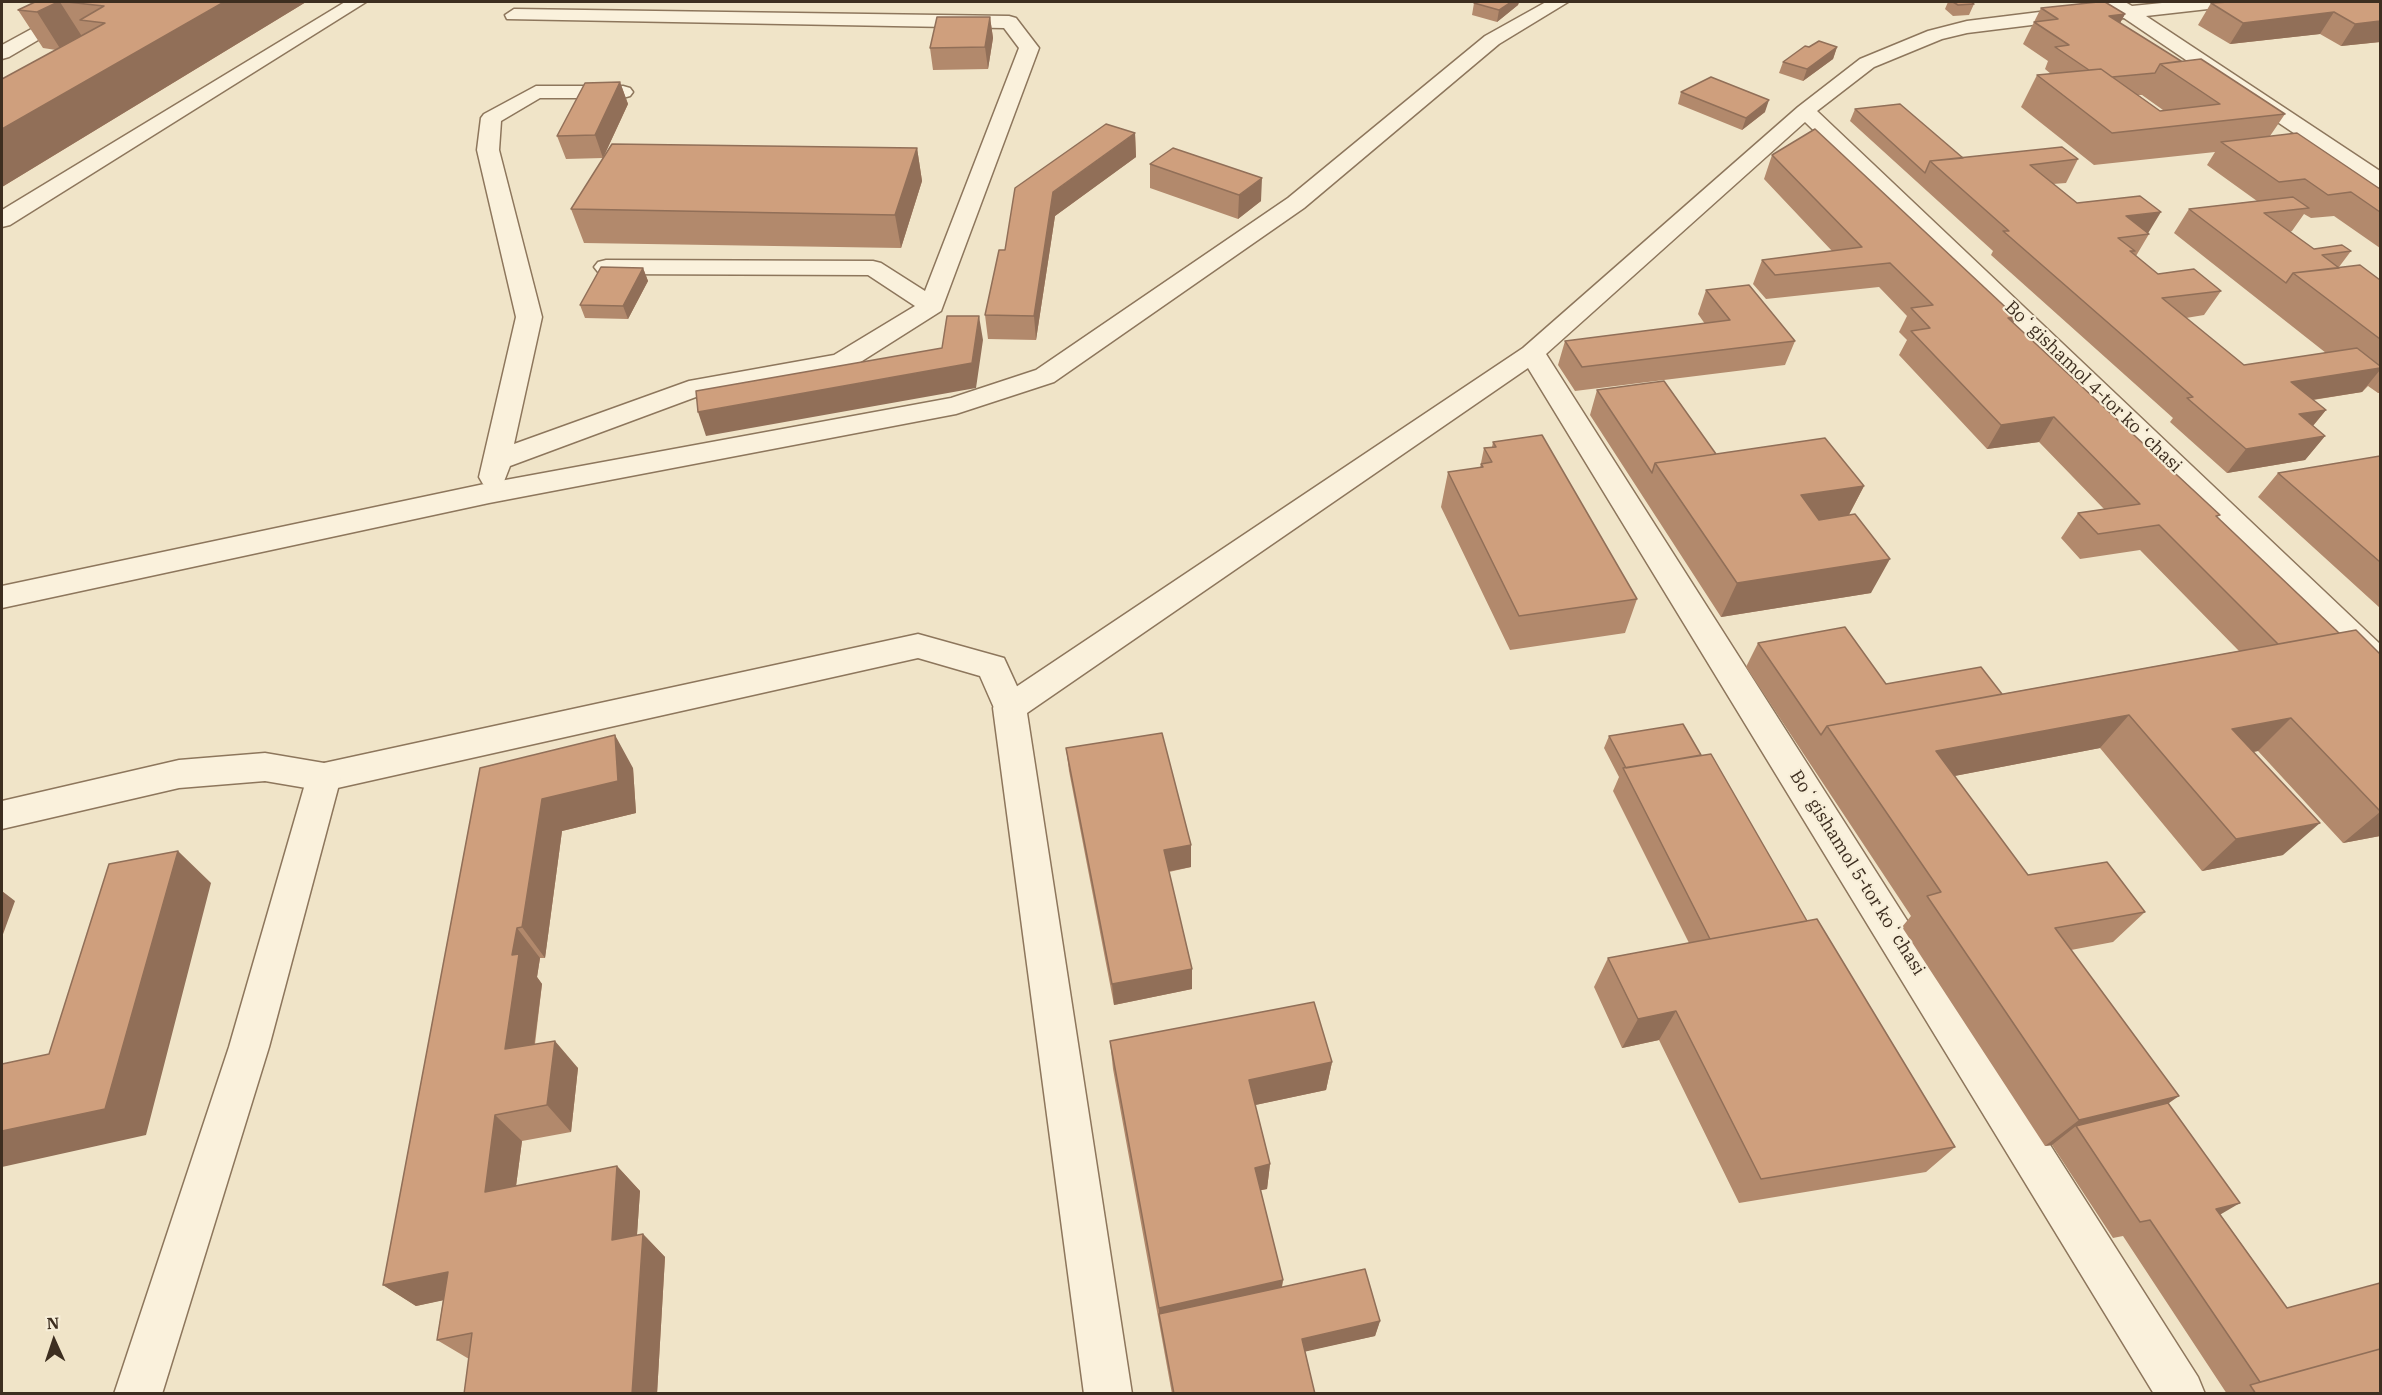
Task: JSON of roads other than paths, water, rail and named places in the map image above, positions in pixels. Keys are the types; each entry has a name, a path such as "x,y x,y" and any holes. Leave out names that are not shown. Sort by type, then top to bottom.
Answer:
{"street":[{"path":"2,53 94,2"},
{"path":"2,220 357,2"},
{"path":"2,597 489,493 956,406 1045,376 1296,203 1492,40 1559,2"},
{"path":"1010,708 1532,353 1805,111 1867,63 1935,36 1967,27 2120,7 2217,2"},
{"path":"2120,7 2380,181"},
{"path":"496,461 699,387 842,362 932,306 1029,48 1009,22 514,15"},
{"path":"489,493 529,317 488,150 491,118 537,92 623,92"},
{"name":"Boʻgishamol 4-tor koʻchasi","path":"1805,111 2380,663"},
{"path":"606,267 873,268 932,306"},
{"name":"Boʻgishamol 5-tor koʻchasi","path":"1532,353 2181,1394"},
{"path":"2,815 179,774 265,767 324,777 918,646 993,668 1010,708 1108,1394"},
{"path":"138,1394 249,1047 324,777"}]}
